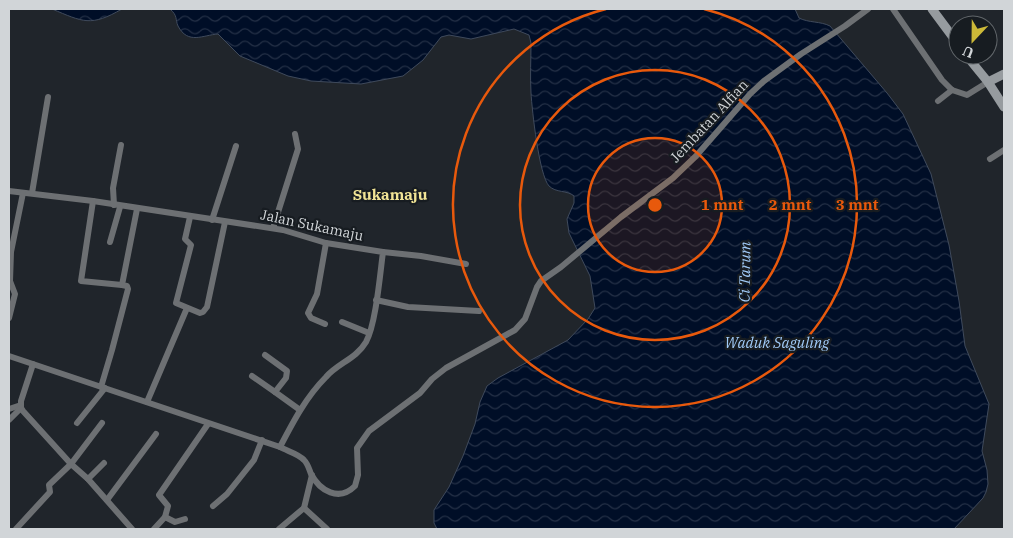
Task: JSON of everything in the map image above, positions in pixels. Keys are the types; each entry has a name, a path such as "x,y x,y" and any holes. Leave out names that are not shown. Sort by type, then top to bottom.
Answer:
{"main road":[{"path":"932,9 948,31"},
{"path":"975,65 1004,107"},
{"path":"988,82 1004,74"}],"street":[{"name":"Jembatan Alfian","path":"312,475 330,494 344,493 353,489 358,477 357,448 369,430 420,393 432,379 446,368 514,330 525,319 539,284 673,178 696,156 750,94 764,81 868,9"},
{"path":"892,9 942,80 952,90 967,95 988,82"},
{"path":"938,101 952,90"},
{"path":"32,193 48,97"},
{"path":"273,228 298,148 295,134"},
{"path":"110,242 117,206 113,188 121,144"},
{"path":"212,220 236,146"},
{"path":"990,159 1004,150"},
{"name":"Jalan Sukamaju","path":"9,191 273,228 326,243 466,264"},
{"path":"9,318 15,294 9,284 10,252 23,193"},
{"path":"77,423 103,387 128,289 127,286 122,285 81,281 93,202"},
{"path":"122,285 137,209"},
{"path":"190,217 186,239 192,245 176,304 200,313 207,306 225,222"},
{"path":"325,324 310,318 308,313 317,294 326,243"},
{"path":"280,447 300,410 325,378 357,354 365,343 370,333 383,252"},
{"path":"376,300 408,307 479,311"},
{"path":"147,402 187,308"},
{"path":"342,322 370,333"},
{"path":"264,355 286,372 286,378 276,392"},
{"path":"9,356 208,424 262,440 304,460 312,475 304,508 278,529"},
{"path":"9,420 21,406 33,364"},
{"path":"252,376 300,410"},
{"path":"9,409 21,406"},
{"path":"21,406 132,529"},
{"path":"16,529 50,492 49,484 72,464 102,423"},
{"path":"154,529 165,517 168,505 159,495 208,424"},
{"path":"107,500 156,434"},
{"path":"213,506 227,494 254,460 262,440"},
{"path":"88,479 104,463"},
{"path":"304,508 327,529"},
{"path":"165,517 176,522 185,519"}],"water":[{"path":"52,9 122,9 111,15 87,21"},
{"name":"Waduk Saguling","path":"170,9 795,9 799,18 830,26 903,114 931,174 949,245 965,346 989,404 982,451 987,470 988,484 983,498 954,529 437,529 434,523 434,510 449,487 463,456 487,386 498,378 568,340 588,319 595,308 590,276 569,233 567,219 574,203 574,196 549,186 542,169 532,101 531,43 529,35 514,29 471,39 449,35 441,37 423,60 403,76 361,84 311,81 288,76 240,56 218,34 196,38 186,35 178,26 173,11"}],"district":[{"name":"Sukamaju","path":"390,195"}],"water label":[{"name":"Ci Tarum","path":"745,272"}]}
